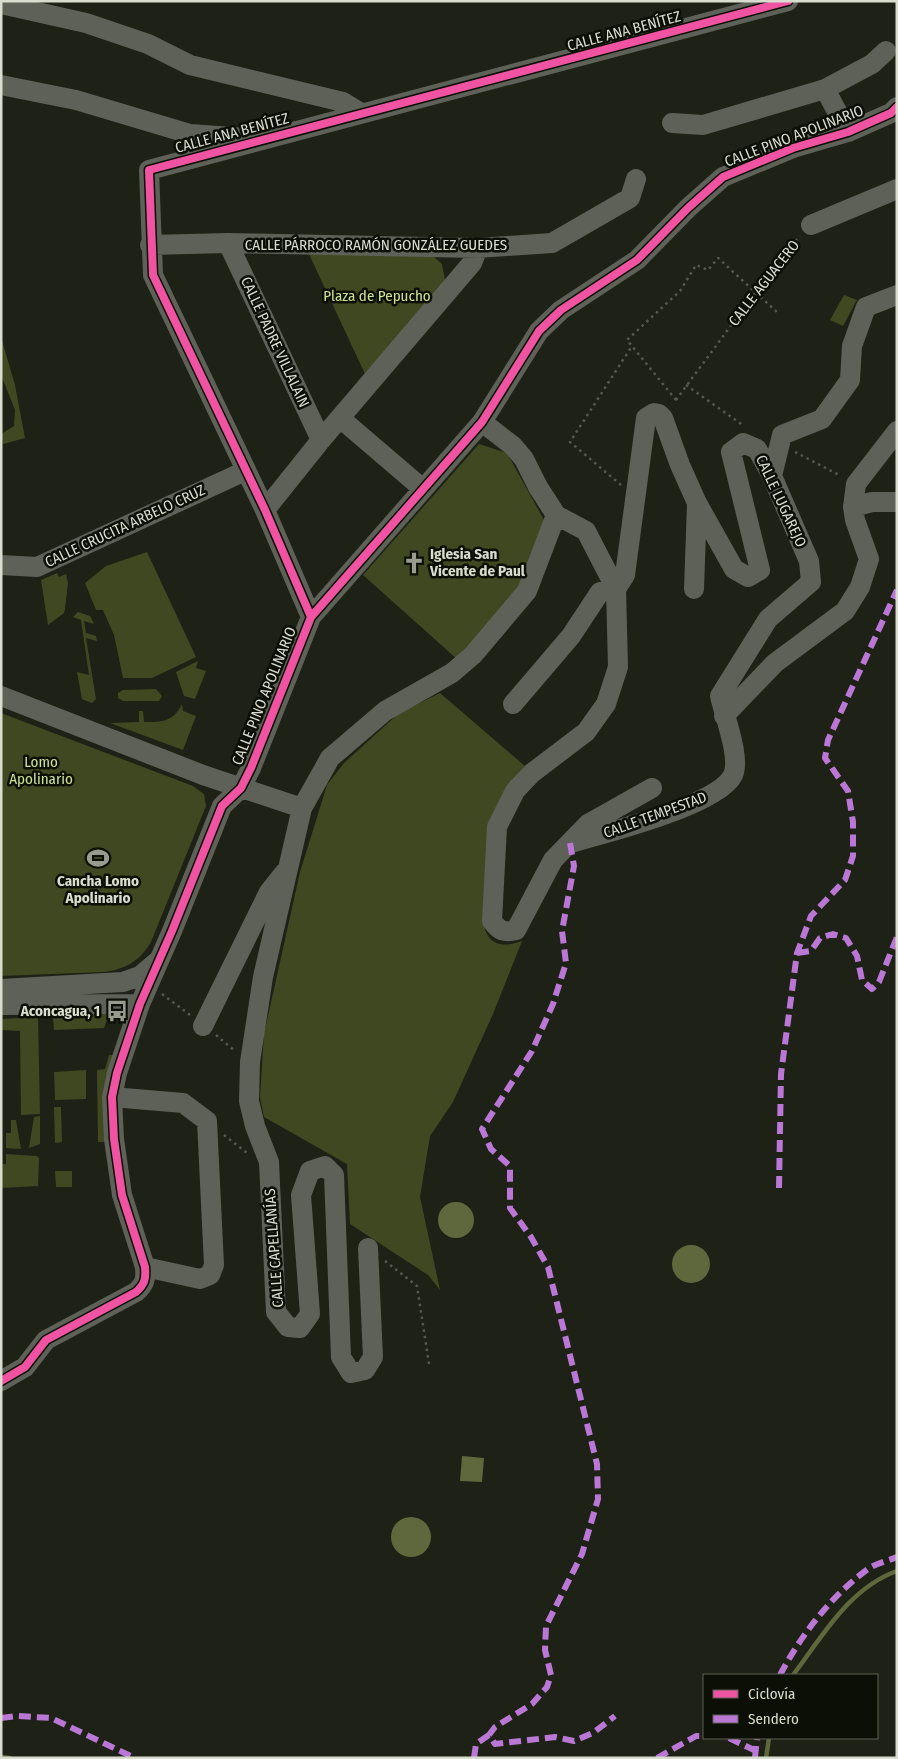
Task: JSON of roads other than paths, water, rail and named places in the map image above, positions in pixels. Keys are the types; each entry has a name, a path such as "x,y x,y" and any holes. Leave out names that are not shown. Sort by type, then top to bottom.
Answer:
{"street":[{"name":"CALLE ANA BENÍTEZ","path":"311,617 265,510 153,275 150,245 149,170 788,1"},
{"path":"1,4 86,24 148,44 190,65 343,102 361,113"},
{"path":"672,123 703,125 825,89 872,64 886,51"},
{"path":"1,85 76,100 190,134 263,139"},
{"path":"825,89 848,132"},
{"name":"CALLE PINO APOLINARIO","path":"145,1267 122,1195 114,1139 112,1097 123,1037 161,959 222,806 241,788 311,617 482,422 539,332 561,310 637,260 688,208 723,177 793,148 848,132 891,113 897,107"},
{"name":"CALLE PÁRROCO RAMÓN GONZÁLEZ GUEDES","path":"150,245 228,243 478,248 552,243 630,198 636,178"},
{"name":"CALLE AGUACERO","path":"811,225 897,189"},
{"name":"CALLE PADRE VILLALAIN","path":"228,243 321,440"},
{"path":"265,510 321,440 472,263 478,248"},
{"path":"772,476 782,435 822,419 850,380 852,346 866,307 897,295"},
{"name":"CALLE LUGAREJO","path":"616,589 625,575 646,418 659,414 663,418 697,503 734,569 748,577 760,570 731,452 743,443 757,449 772,476 809,561 811,582 768,619 720,696 724,716"},
{"path":"340,418 423,489"},
{"name":"CALLE TEMPESTAD","path":"482,422 513,446 524,459 538,487 556,515 586,531 616,589 618,667 606,704 586,732 532,773 515,791 497,827 492,921 497,929 506,933 516,930 553,860 588,824 652,788"},
{"path":"724,716 775,663 845,611 860,587 869,559 855,520 853,508 856,484 897,430"},
{"name":"CALLE CRUCITA ARBELO CRUZ","path":"1,565 37,567 245,471"},
{"path":"853,508 872,502 897,502"},
{"path":"694,590 697,503"},
{"name":"CALLE CAPELLANÍAS","path":"368,1248 374,1357 365,1370 352,1373 340,1357 334,1175 325,1166 310,1171 300,1195 310,1314 300,1328 288,1327 276,1312 269,1162 255,1126 249,1100 250,1062 263,977 302,808 330,758 385,711 452,673 473,655 527,591 556,515"},
{"path":"513,704 571,636 600,592 616,589"},
{"path":"1,696 241,788 302,808"},
{"name":"CALLE TEMPESTAD","path":"570,843 614,831 698,802 720,789 733,774 734,754 724,716"},
{"name":"CALLE CAPELLANÍAS","path":"203,1026 269,892 288,869"},
{"path":"1,989 123,982 140,976 161,959"},
{"path":"1,1005 140,1004"},
{"path":"1,1381 25,1367 46,1340 136,1292 146,1279 145,1267 200,1279 210,1275 214,1265 207,1121 183,1103 112,1097"}],"waterway":[{"path":"794,1674 826,1630 851,1601 880,1579 897,1571"},
{"path":"766,1758 769,1739"},
{"path":"1,1757 10,1758"}],"place":[{"name":"Iglesia San Vicente de Paul","path":"414,563"},
{"name":"Cancha Lomo Apolinario","path":"98,858"},
{"name":"Aconcagua, 1","path":"117,1011"}],"park label":[{"name":"Plaza de Pepucho","path":"377,296"},
{"name":"Lomo Apolinario","path":"41,770"}]}
